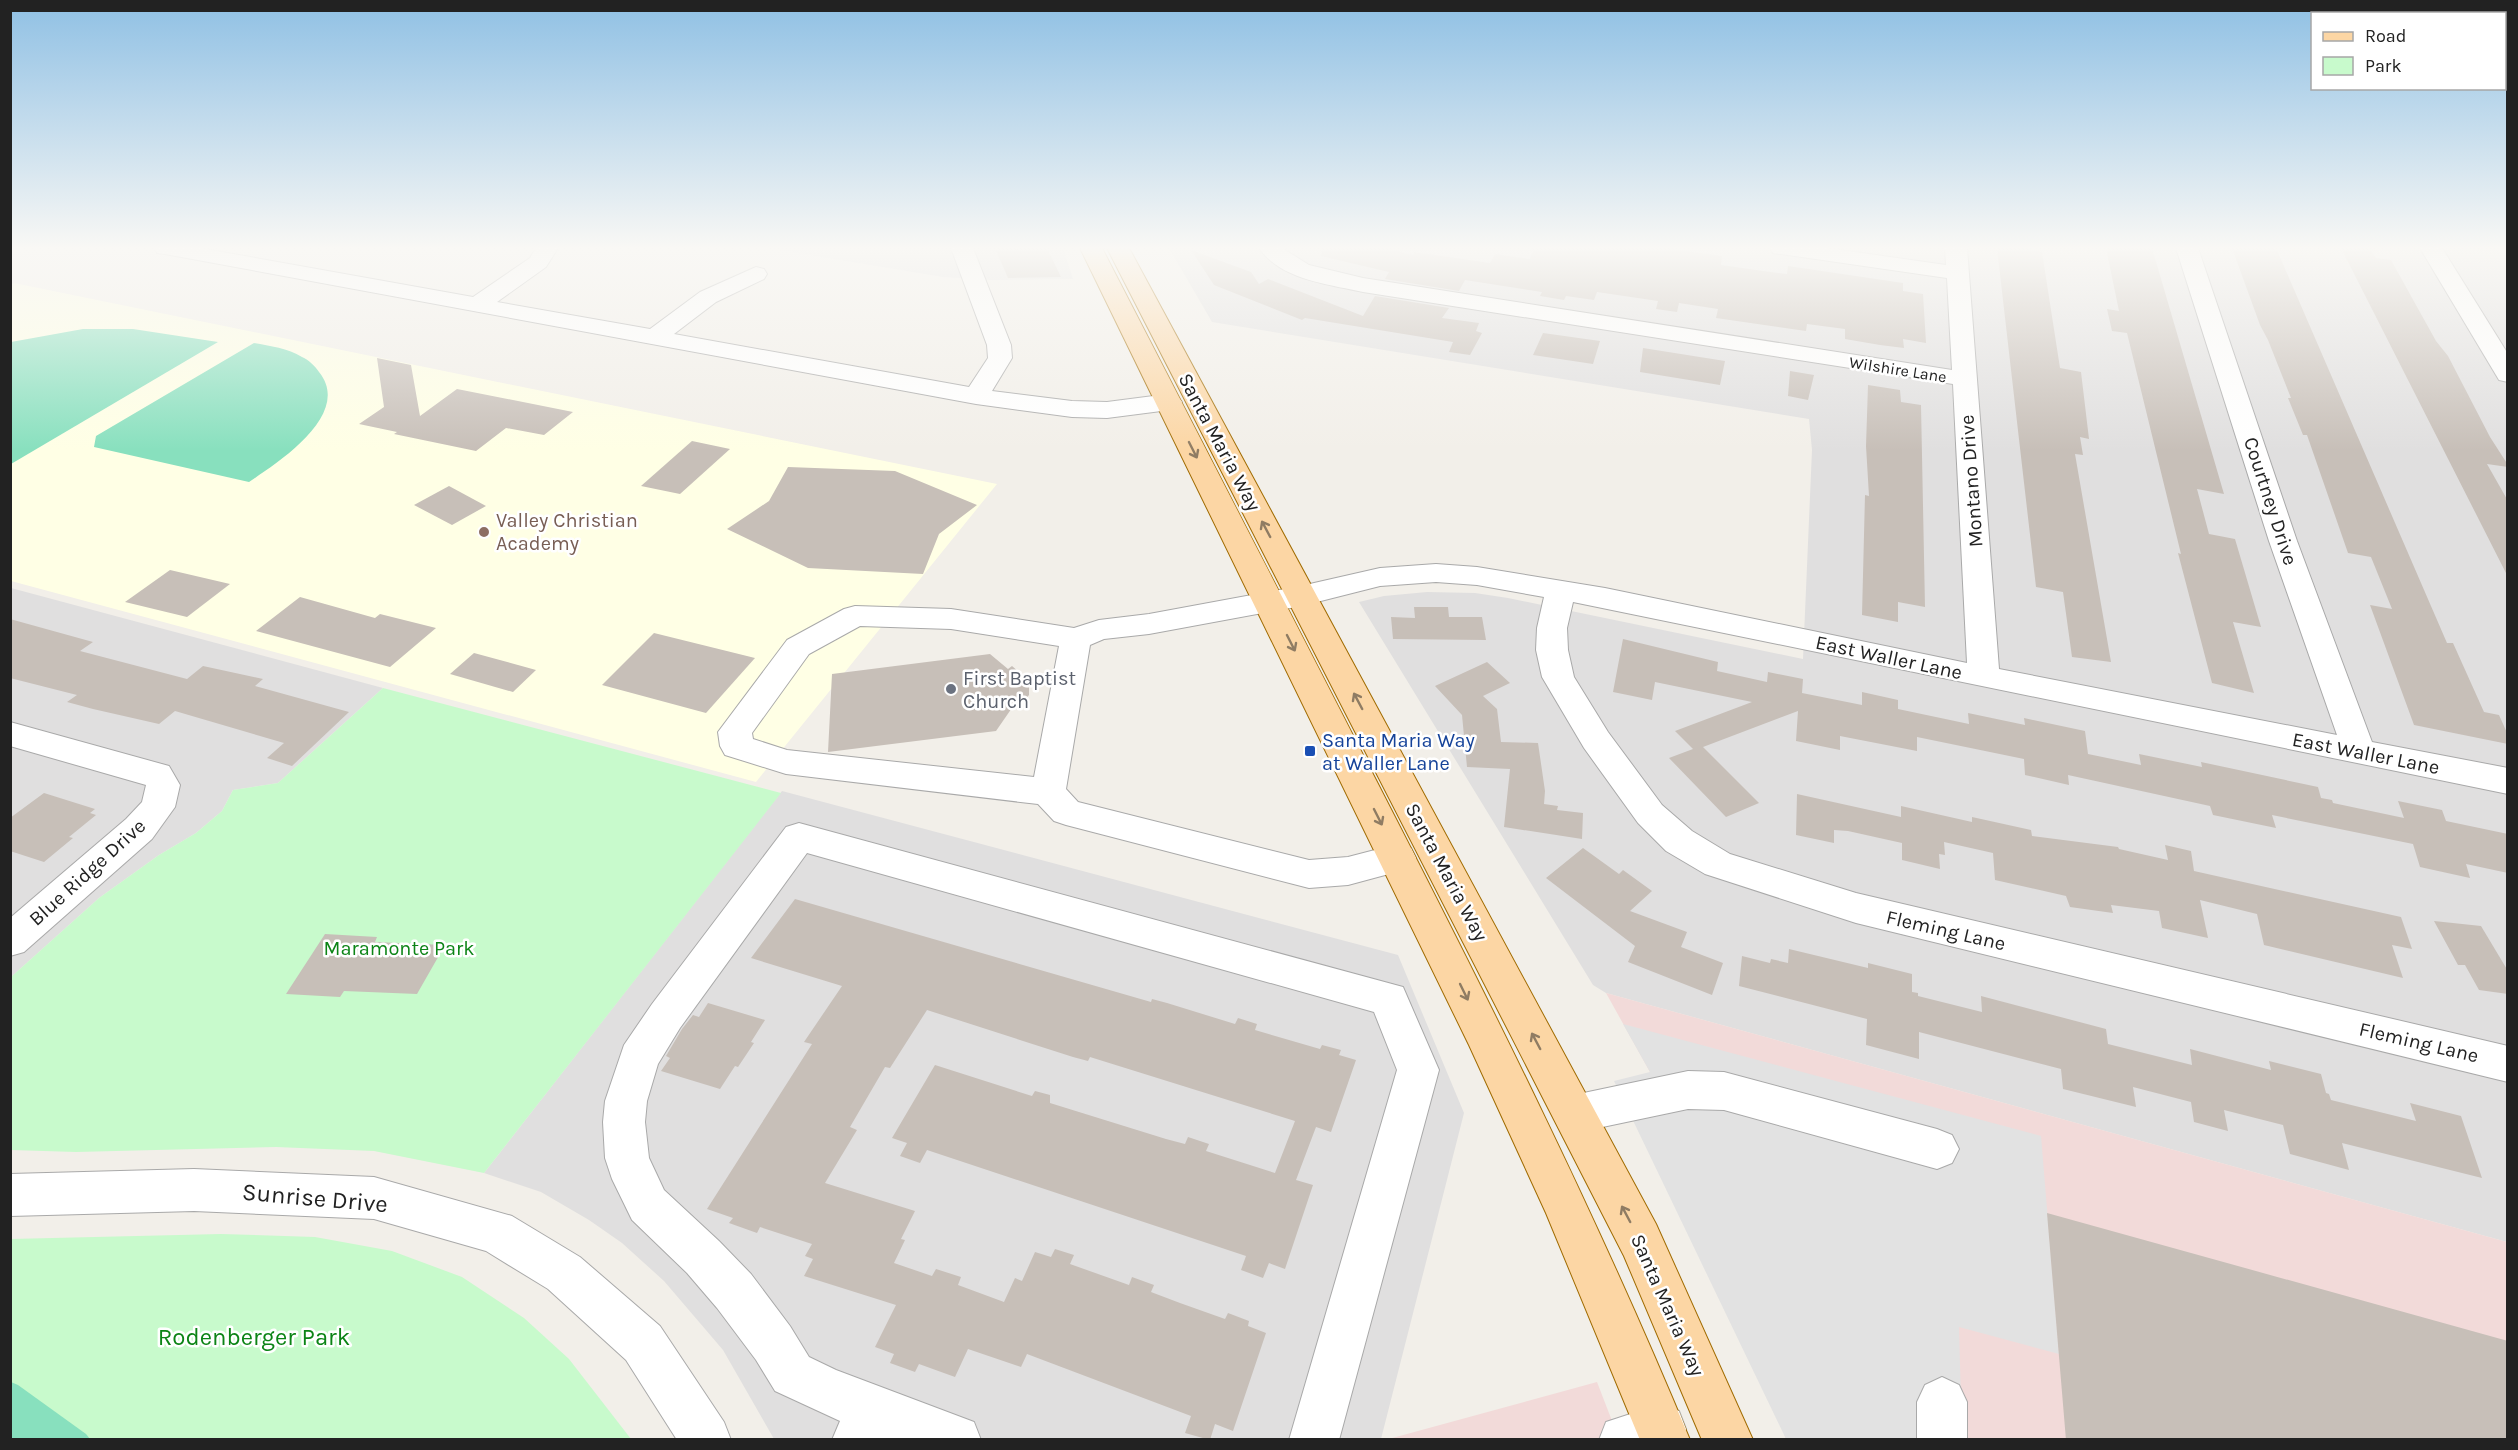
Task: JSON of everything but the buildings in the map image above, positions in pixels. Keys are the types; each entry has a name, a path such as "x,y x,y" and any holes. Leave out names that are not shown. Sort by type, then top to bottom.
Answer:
{"main road":[{"name":"Santa Maria Way","path":"1125,316 1169,402 1285,599 1574,1114 1640,1240 1728,1440"},
{"name":"Santa Maria Way","path":"1150,316 1285,599 1398,858 1521,1111 1631,1355 1650,1436"}],"street":[{"path":"535,316 976,396 1072,409 1107,410 1169,402"},
{"path":"655,338 684,316"},
{"path":"976,396 1000,358 999,345 988,316"},
{"name":"Wilshire Lane","path":"1559,316 1965,379"},
{"name":"Montano Drive","path":"1961,316 1984,677"},
{"name":"Courtney Drive","path":"2209,316 2283,542 2360,752"},
{"path":"2472,316 2508,375"},
{"name":"East Waller Lane","path":"1076,639 1099,630 1149,624 1285,599 1380,577 1436,573 1477,576 1560,590 2508,781"},
{"name":"Fleming Lane","path":"1560,590 1552,627 1552,650 1558,676 1596,740 1650,814 1679,841 1718,864 1856,908 2508,1064"},
{"path":"1048,792 1076,639 951,619 855,616 798,647 735,732 737,746 786,762 1048,792 1066,812 1309,874 1348,871 1398,858"},
{"name":"Blue Ridge Drive","path":"10,734 157,775 163,785 158,807 139,829 10,941"},
{"path":"957,1440 865,1424 824,1390 792,1374 773,1343 734,1291 703,1257 648,1205 634,1179 624,1145 626,1101 639,1058 666,1016 799,837 1389,999 1418,1070 1314,1440"},
{"path":"1574,1114 1689,1090 1724,1091 1937,1149"},
{"name":"Sunrise Drive","path":"10,1195 194,1190 374,1198 496,1232 564,1273 643,1343 706,1440"}],"shaded area":[{"name":"Valley Christian Academy","path":"10,316 174,316 997,484 756,782 11,581"},
{"path":"1208,316 2507,316 2507,1242 1606,993 1593,985 1359,602 1384,596 1427,592 1475,593 1803,659 1812,450 1809,419 1212,322"},
{"path":"11,588 383,688 278,783 233,790 222,811 196,833 159,855 99,898 11,977"},
{"path":"782,791 1398,955 1464,1113 1381,1439 774,1439 723,1350 664,1281 622,1243 589,1220 541,1192 484,1173"},
{"path":"1606,993 2507,1242 2507,1439 1786,1439 1650,1072"},
{"path":"1623,1024 2041,1136 2059,1354 1959,1327 1962,1439 1786,1439 1614,1081 1650,1072"},
{"path":"1597,1382 1619,1439 1385,1440"}],"green space":[{"path":"83,329 133,329 218,342 11,464 11,342"},
{"path":"254,343 285,349 314,365 327,388 327,404 320,420 308,435 277,462 249,482 94,447 96,436"},
{"name":"Maramonte Park","path":"383,688 781,793 484,1173 374,1151 276,1147 76,1152 11,1150 11,977 99,898 159,855 196,833 222,811 233,790 278,783"},
{"name":"Rodenberger Park","path":"221,1234 315,1237 392,1251 462,1277 524,1318 569,1359 631,1439 11,1439 10,1239"},
{"path":"11,1382 86,1434 90,1439 11,1439"}],"place":[{"name":"Valley Christian Academy","path":"484,532"},
{"name":"First Baptist Church","path":"951,689"},
{"name":"Santa Maria Way at Waller Lane","path":"1310,751"}]}
